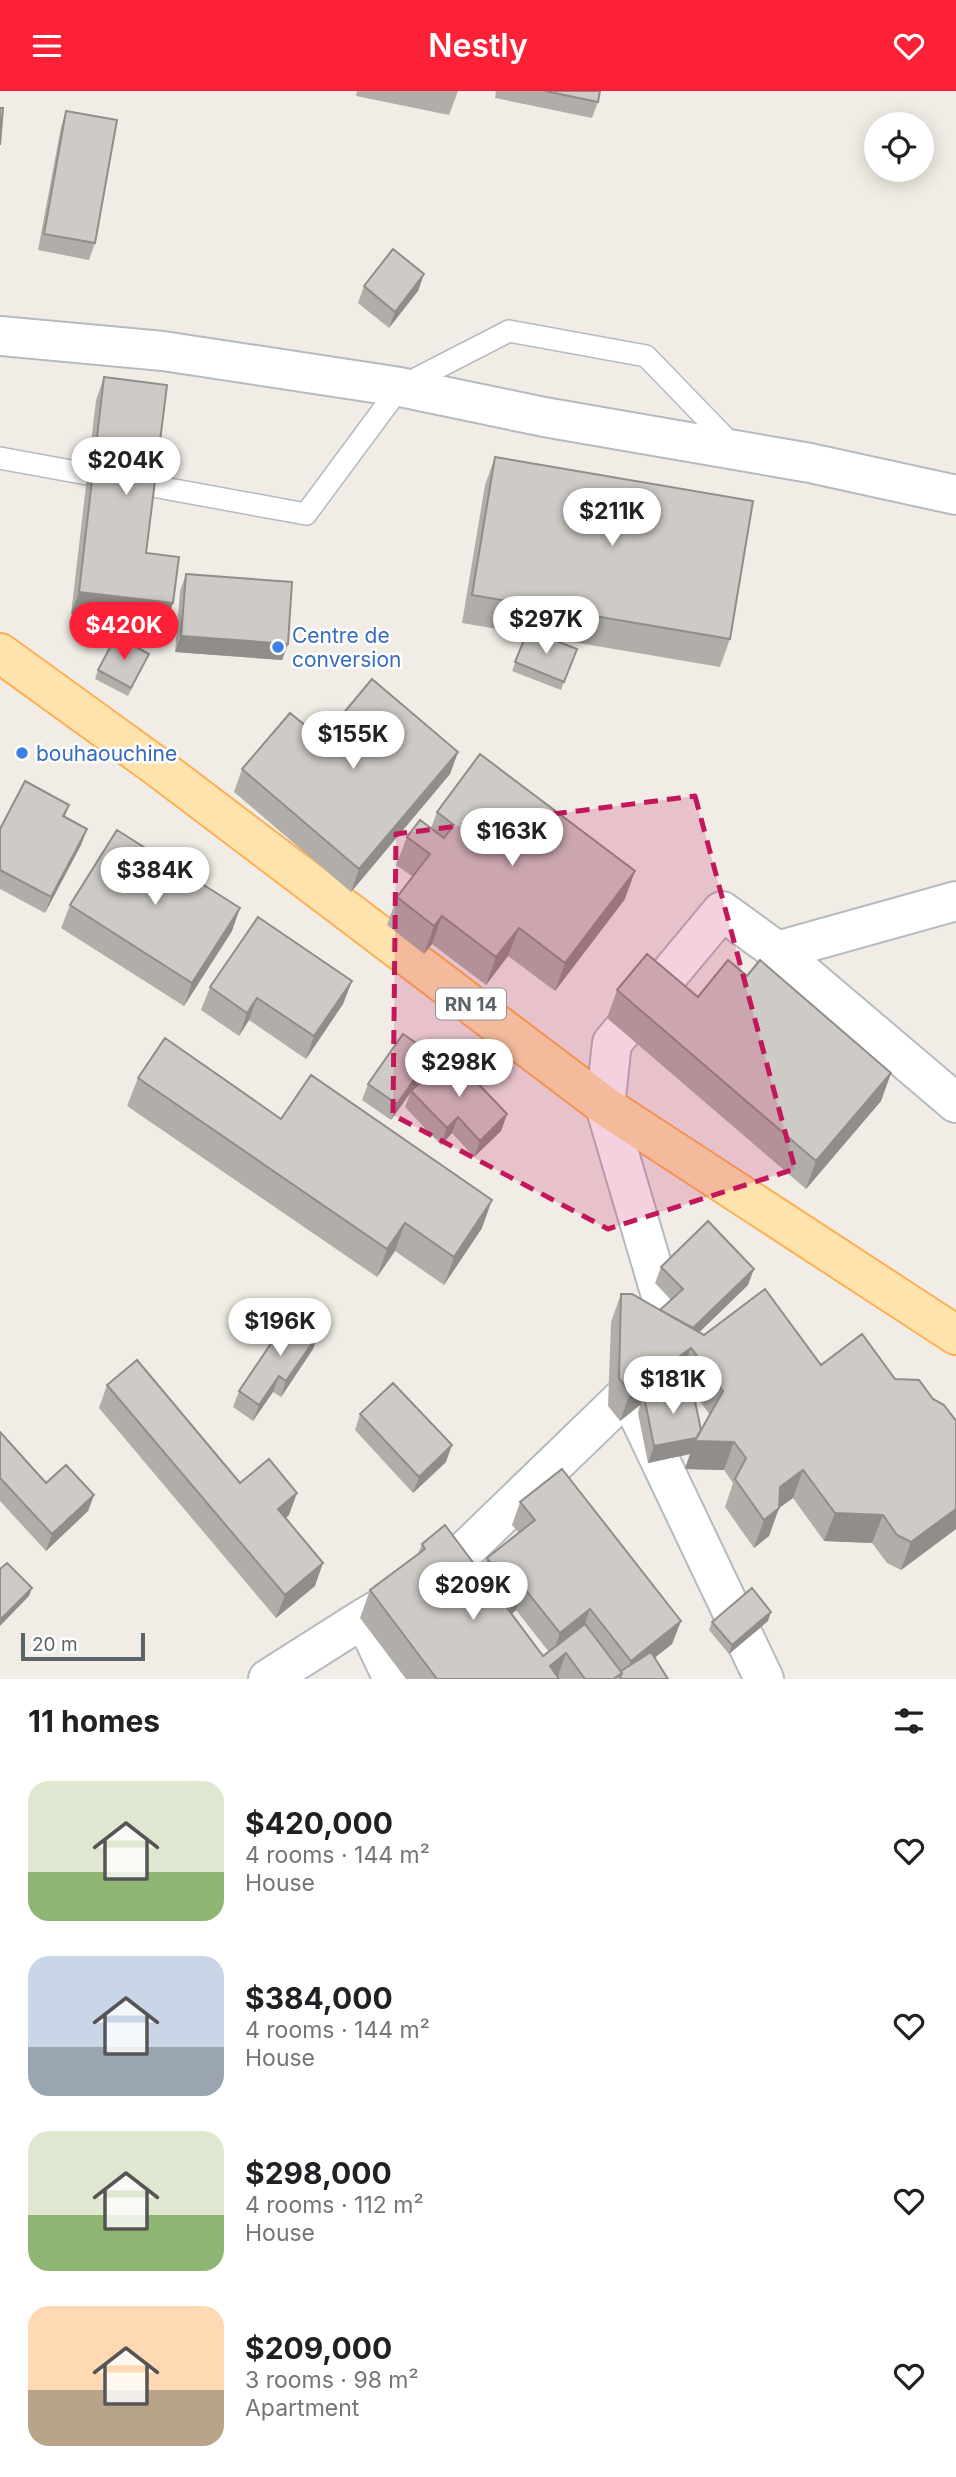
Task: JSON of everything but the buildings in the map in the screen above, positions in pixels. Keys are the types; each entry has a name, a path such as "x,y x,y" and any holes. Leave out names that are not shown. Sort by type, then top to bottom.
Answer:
{"main road":[{"name":"RN 14","path":"0,653 159,768 605,1106 956,1335"}],"street":[{"path":"0,336 163,351 400,387 544,418 810,463 956,495"},
{"path":"778,951 956,901"},
{"path":"268,1679 445,1570 628,1393 670,1326 605,1106 612,1043 722,911 778,951 956,1104"},
{"path":"628,1393 764,1679"},
{"path":"364,1618 393,1679"}],"lane":[{"path":"0,458 306,514 400,387 509,331 646,356 738,451"}],"highlighted area":[{"path":"695,796 795,1169 608,1229 393,1115 396,834"}],"place":[{"name":"Centre de conversion","path":"278,647"},
{"name":"bouhaouchine","path":"22,753"}]}
